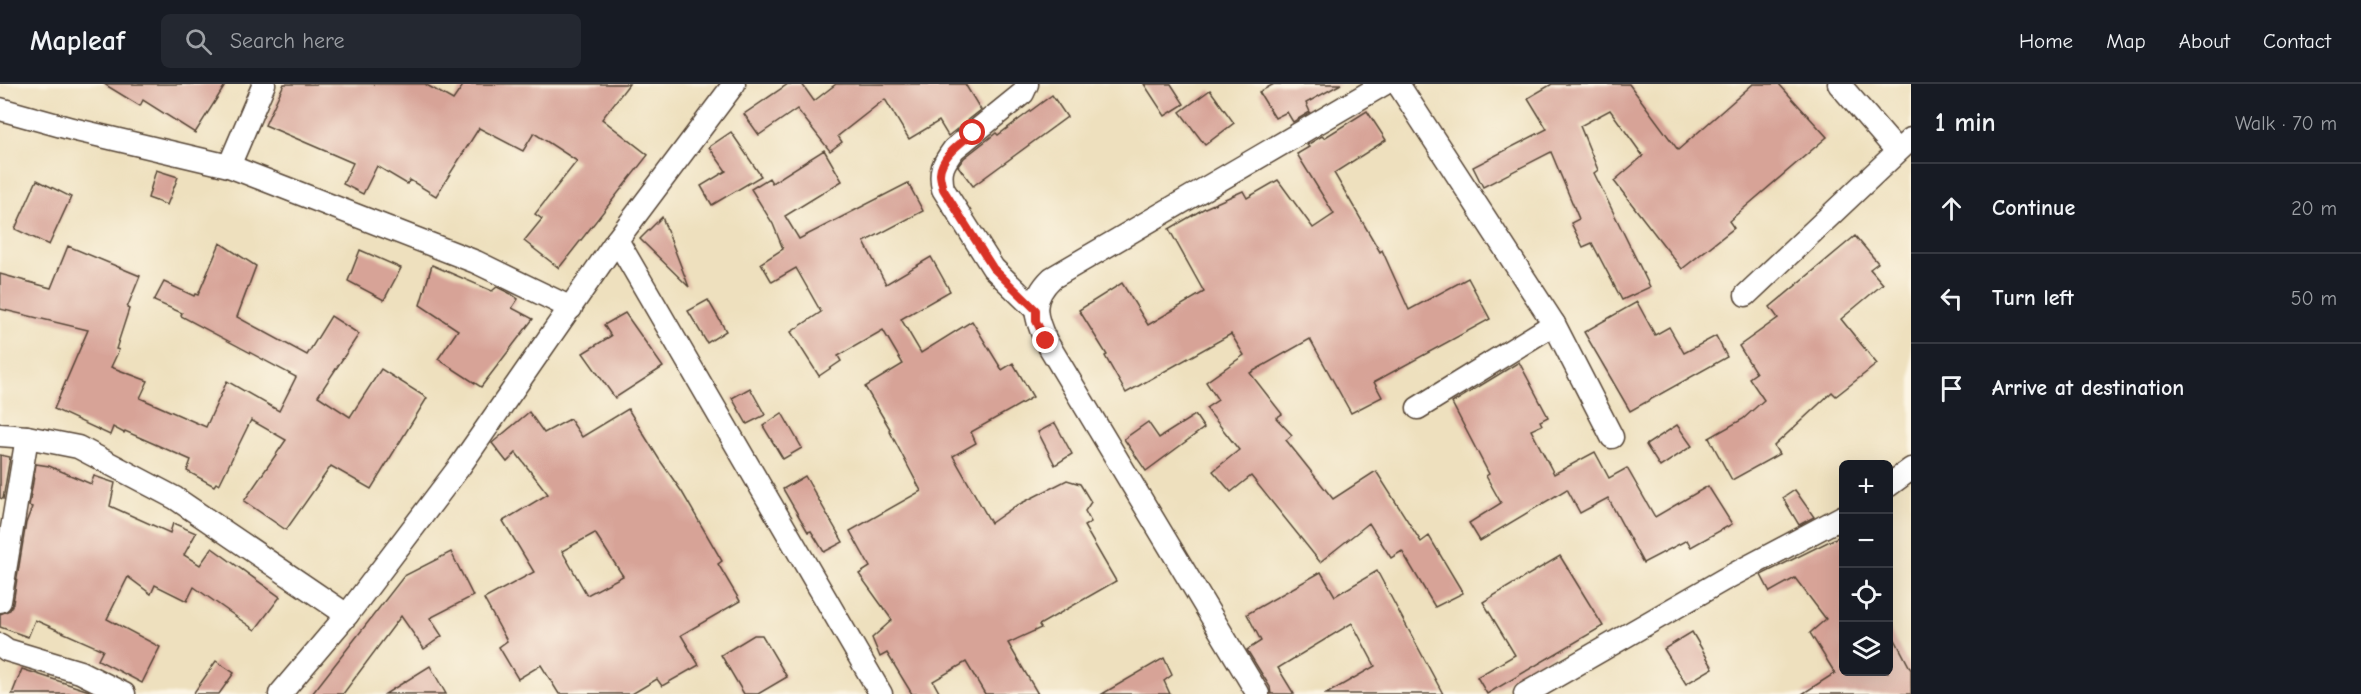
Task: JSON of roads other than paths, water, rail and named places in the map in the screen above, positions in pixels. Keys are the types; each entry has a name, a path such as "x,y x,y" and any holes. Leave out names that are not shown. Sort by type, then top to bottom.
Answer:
{"street":[{"path":"229,166 264,84"},
{"path":"280,694 346,615 460,466 617,240 734,84"},
{"path":"1027,84 1023,93 954,149 945,160 940,174 943,189 993,268 1036,310"},
{"path":"1258,694 1046,341 1036,321 1036,310 1043,287 1052,278 1384,84"},
{"path":"1398,84 1554,324 1612,437"},
{"path":"1746,294 1904,145 1839,84"},
{"path":"0,109 72,129 229,166 476,262 571,308"},
{"path":"617,240 881,694"},
{"path":"1418,408 1554,324"},
{"path":"0,435 27,437 78,447 176,498 346,615"},
{"path":"0,601 27,437"},
{"path":"1893,482 1911,469"},
{"path":"1525,694 1723,580 1839,519"},
{"path":"0,645 7,650 80,672 124,694"}]}
